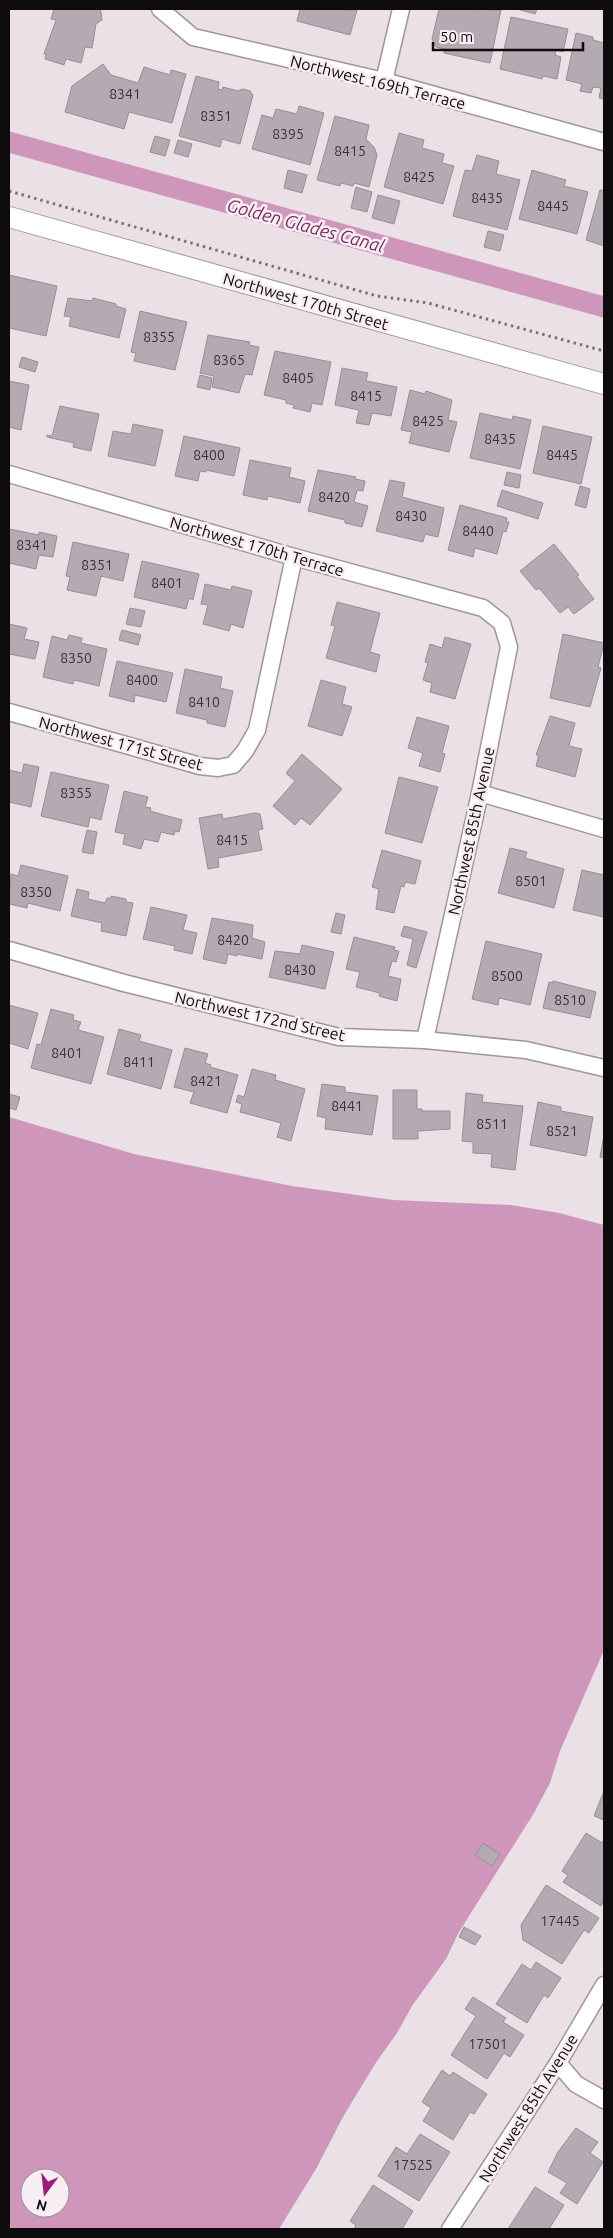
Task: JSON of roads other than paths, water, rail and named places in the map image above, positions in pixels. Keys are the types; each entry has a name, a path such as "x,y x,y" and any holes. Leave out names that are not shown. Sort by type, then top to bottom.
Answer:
{"street":[{"name":"Northwest 169th Terrace","path":"160,9 193,37 384,81 604,142"},
{"path":"384,81 401,9"},
{"name":"Northwest 170th Street","path":"9,217 604,384"},
{"name":"Northwest 170th Terrace","path":"9,474 294,557 482,608 502,623"},
{"name":"Northwest 171st Street","path":"9,712 200,766 218,768 233,765 245,751 257,730 294,557"},
{"name":"Northwest 85th Avenue","path":"425,1040 480,792 509,647 502,623"},
{"path":"480,792 604,829"},
{"name":"Northwest 172nd Street","path":"9,950 124,982 340,1037 425,1040 526,1050 604,1068"},
{"name":"Northwest 85th Avenue","path":"450,2229 558,2062 604,1985"},
{"path":"558,2062 576,2084 604,2100"}],"waterway":[{"name":"Golden Glades Canal","path":"9,142 604,307"}]}
